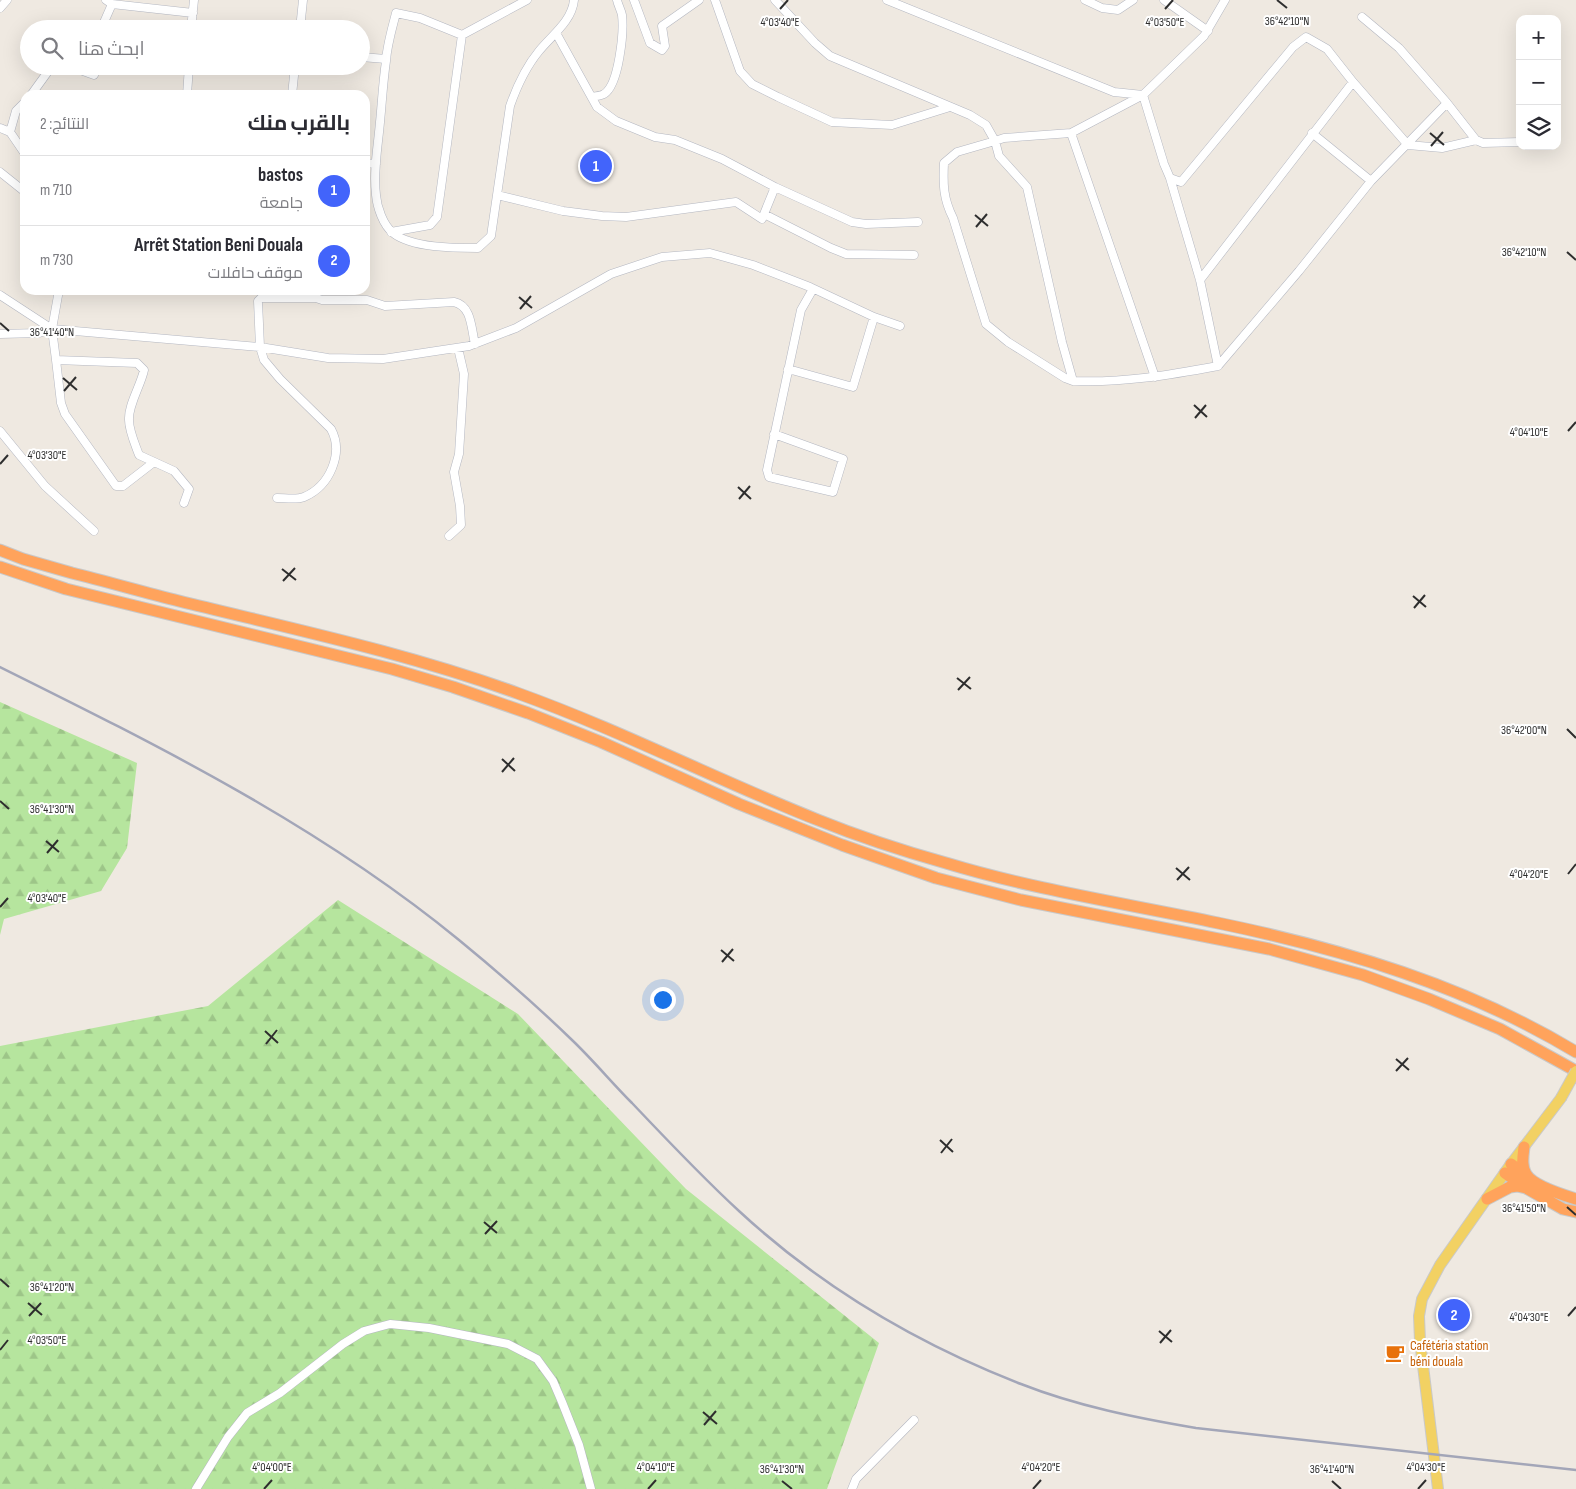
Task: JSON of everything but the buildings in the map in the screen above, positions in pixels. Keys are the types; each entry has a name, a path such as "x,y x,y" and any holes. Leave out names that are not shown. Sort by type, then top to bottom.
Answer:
{"highway":[{"path":"0,550 23,559 72,573 415,660 511,691 591,721 818,820 948,864 1025,883 1302,942 1384,966 1439,985 1485,1005 1520,1021 1576,1052"},
{"path":"0,567 66,589 392,669 453,688 528,713 583,735 739,804 842,845 936,878 1021,900 1269,949 1362,975 1429,998 1525,1042 1576,1071"},
{"path":"1524,1147 1522,1162 1526,1176"},
{"path":"1508,1169 1526,1176 1559,1194 1576,1199"},
{"path":"1508,1169 1526,1188 1558,1206 1576,1212"},
{"path":"1487,1199 1510,1187 1526,1188"}],"main road":[{"path":"1438,1489 1420,1341 1420,1306 1422,1298 1431,1280 1508,1169 1562,1098 1576,1071"}],"street":[{"path":"0,8 7,0"},
{"path":"192,20 194,0"},
{"path":"301,20 303,0"},
{"path":"462,35 527,0"},
{"path":"462,35 420,18 396,13 386,60 376,164 376,198 384,221 391,232 402,238 413,242 456,248 478,248 491,236 510,106 529,66 573,9 574,0"},
{"path":"592,97 603,94 611,86 615,76 618,64 622,15 617,0"},
{"path":"634,0 650,43 662,50 665,46 662,26 699,0"},
{"path":"716,0 740,71 752,84 778,98 832,122 842,123 892,125 950,107"},
{"path":"775,0 815,43 830,56 970,115 986,126 995,141 999,156 1027,188 1062,342 1073,381"},
{"path":"887,0 1114,92 1143,95"},
{"path":"1085,0 1102,8 1118,10 1133,0"},
{"path":"1164,0 1208,31"},
{"path":"1225,0 1208,31 1143,95 1071,133 1004,138 957,152 944,163 943,188 946,204 986,324 1008,342 1065,378 1073,381 1099,382 1155,378 1218,366 1299,271 1371,181 1448,103"},
{"path":"104,20 109,2 193,13"},
{"path":"1362,17 1399,48 1448,103 1476,140 1483,143 1516,142"},
{"path":"556,33 597,107 616,121 655,137 675,140 722,160 775,187 852,222 866,224 918,222"},
{"path":"391,232 430,225 438,217 462,35"},
{"path":"1170,178 1181,182 1293,47 1306,37 1327,48 1353,82 1408,145 1442,148 1476,140"},
{"path":"370,58 386,60"},
{"path":"35,90 45,75"},
{"path":"187,90 188,75"},
{"path":"293,90 294,75"},
{"path":"1200,280 1353,82"},
{"path":"1143,95 1200,280 1218,366"},
{"path":"10,132 16,111 20,107"},
{"path":"0,128 10,132 20,147"},
{"path":"1071,133 1155,378"},
{"path":"1312,133 1371,181"},
{"path":"370,163 376,164"},
{"path":"0,172 20,188"},
{"path":"498,195 563,211 626,217 736,202 762,219 775,187"},
{"path":"764,214 846,254 914,255"},
{"path":"0,334 39,333 52,329 260,347 328,358 384,359 475,344 516,328 611,274 662,257 710,253 752,265 813,288 874,317 900,326"},
{"path":"774,434 844,459 833,492 769,477 767,470 774,434 801,310 813,288"},
{"path":"0,295 52,329"},
{"path":"58,295 52,329 65,414 116,486 123,486 154,462"},
{"path":"277,498 303,498 328,476 334,466 337,454 336,437 331,429 280,379 264,360 260,347 258,301 260,298 367,300 385,306 423,305 441,302 461,304 467,311 475,344"},
{"path":"788,369 853,387 874,317"},
{"path":"449,536 461,525 454,472 458,454 464,374 458,348"},
{"path":"56,360 137,363 144,370 130,409 129,419 139,454 174,472 189,489 184,503"},
{"path":"0,431 46,486 94,531"},
{"path":"196,1489 228,1437 247,1413 280,1392 343,1344 364,1332 390,1324 429,1328 508,1344 537,1359 553,1381 562,1402 578,1445 591,1489"},
{"path":"852,1489 856,1479 914,1420"}],"green space":[{"path":"0,702 137,763 127,848 101,891 4,919 0,935"},
{"path":"338,900 518,1014 686,1189 879,1343 827,1489 0,1489 0,1046 208,1006"}],"railway":[{"path":"0,667 119,727 237,790 351,860 406,899 474,952 545,1014 698,1172 770,1238 803,1264 872,1311 945,1351 1042,1392 1085,1405 1152,1420 1196,1428 1576,1470"}],"place":[{"name":"bastos","path":"596,166"},
{"name":"Arrêt Station Beni Douala","path":"1454,1315"},
{"name":"Cafétéria station béni douala","path":"1395,1353"}]}
